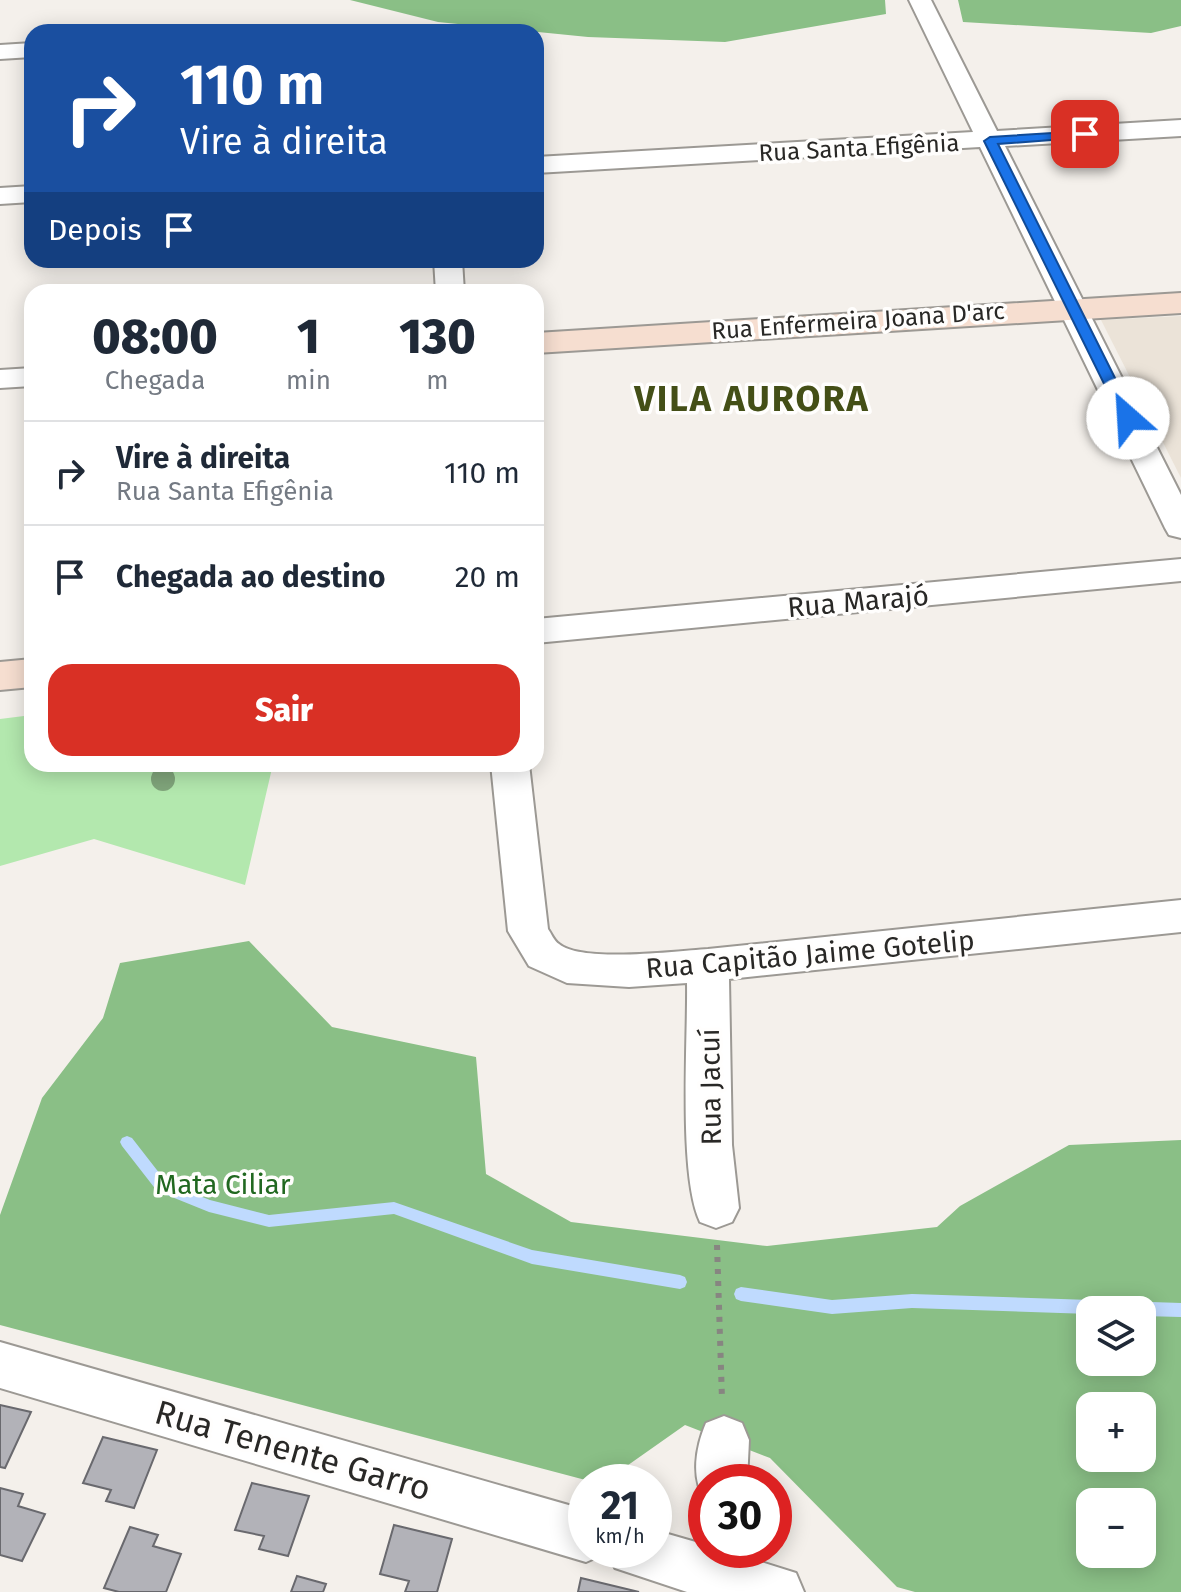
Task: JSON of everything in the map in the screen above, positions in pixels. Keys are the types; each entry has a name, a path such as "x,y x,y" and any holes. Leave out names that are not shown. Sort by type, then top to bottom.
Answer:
{"main road":[{"name":"Rua Enfermeira Joana D'arc","path":"544,342 1181,303"},
{"path":"0,676 24,674"}],"street":[{"path":"920,0 1075,308 1181,528"},
{"path":"0,52 24,50"},
{"name":"Rua Santa Efigênia","path":"544,165 1181,128"},
{"path":"0,196 24,194"},
{"path":"0,379 24,378"},
{"name":"Rua Marajó","path":"544,630 1181,570"},
{"name":"Rua Capitão Jaime Gotelip","path":"511,772 528,931 543,955 567,967 629,971 708,965 1181,916"},
{"name":"Rua Jacuí","path":"708,965 710,1145 716,1208"},
{"name":"Rua Tenente Garro","path":"0,1365 568,1531"},
{"path":"730,1568 777,1592"}],"path":[{"path":"716,1208 723,1461"}],"shaded area":[{"path":"1181,316 1181,478 1101,320"}],"green space":[{"path":"350,0 885,0 886,14 725,42 588,37 544,33 544,24 438,22"},
{"path":"958,0 1181,0 1181,26 1151,33 963,22"},
{"path":"24,716 24,772 271,772 245,885 94,839 0,866 0,719"},
{"name":"Mata Ciliar","path":"249,941 332,1027 476,1057 486,1174 571,1222 767,1246 937,1227 960,1206 1069,1145 1181,1140 1181,1592 915,1592 897,1587 792,1480 792,1464 776,1464 770,1458 685,1425 630,1464 568,1464 568,1475 0,1325 0,1215 42,1098 103,1018 120,963"}],"building":[{"path":"0,1405 31,1412 5,1468 0,1467"},
{"path":"103,1437 157,1450 134,1508 106,1501 111,1490 83,1483"},
{"path":"252,1483 309,1496 288,1556 259,1549 264,1536 235,1530"},
{"path":"0,1488 23,1494 18,1506 45,1514 22,1561 0,1555"},
{"path":"394,1525 452,1539 437,1592 405,1592 409,1581 380,1574"},
{"path":"130,1527 158,1535 153,1546 181,1554 166,1592 119,1592 104,1588"},
{"path":"297,1576 326,1584 323,1592 291,1592"},
{"path":"581,1578 639,1592 578,1592"}],"waterway":[{"path":"127,1142 162,1187 209,1206 269,1221 394,1208 532,1257 680,1282"},
{"path":"741,1294 832,1307 912,1301 1181,1310"}],"district":[{"name":"VILA AURORA","path":"752,398"}],"route":[{"path":"1085,134 990,141 1128,418"}]}
